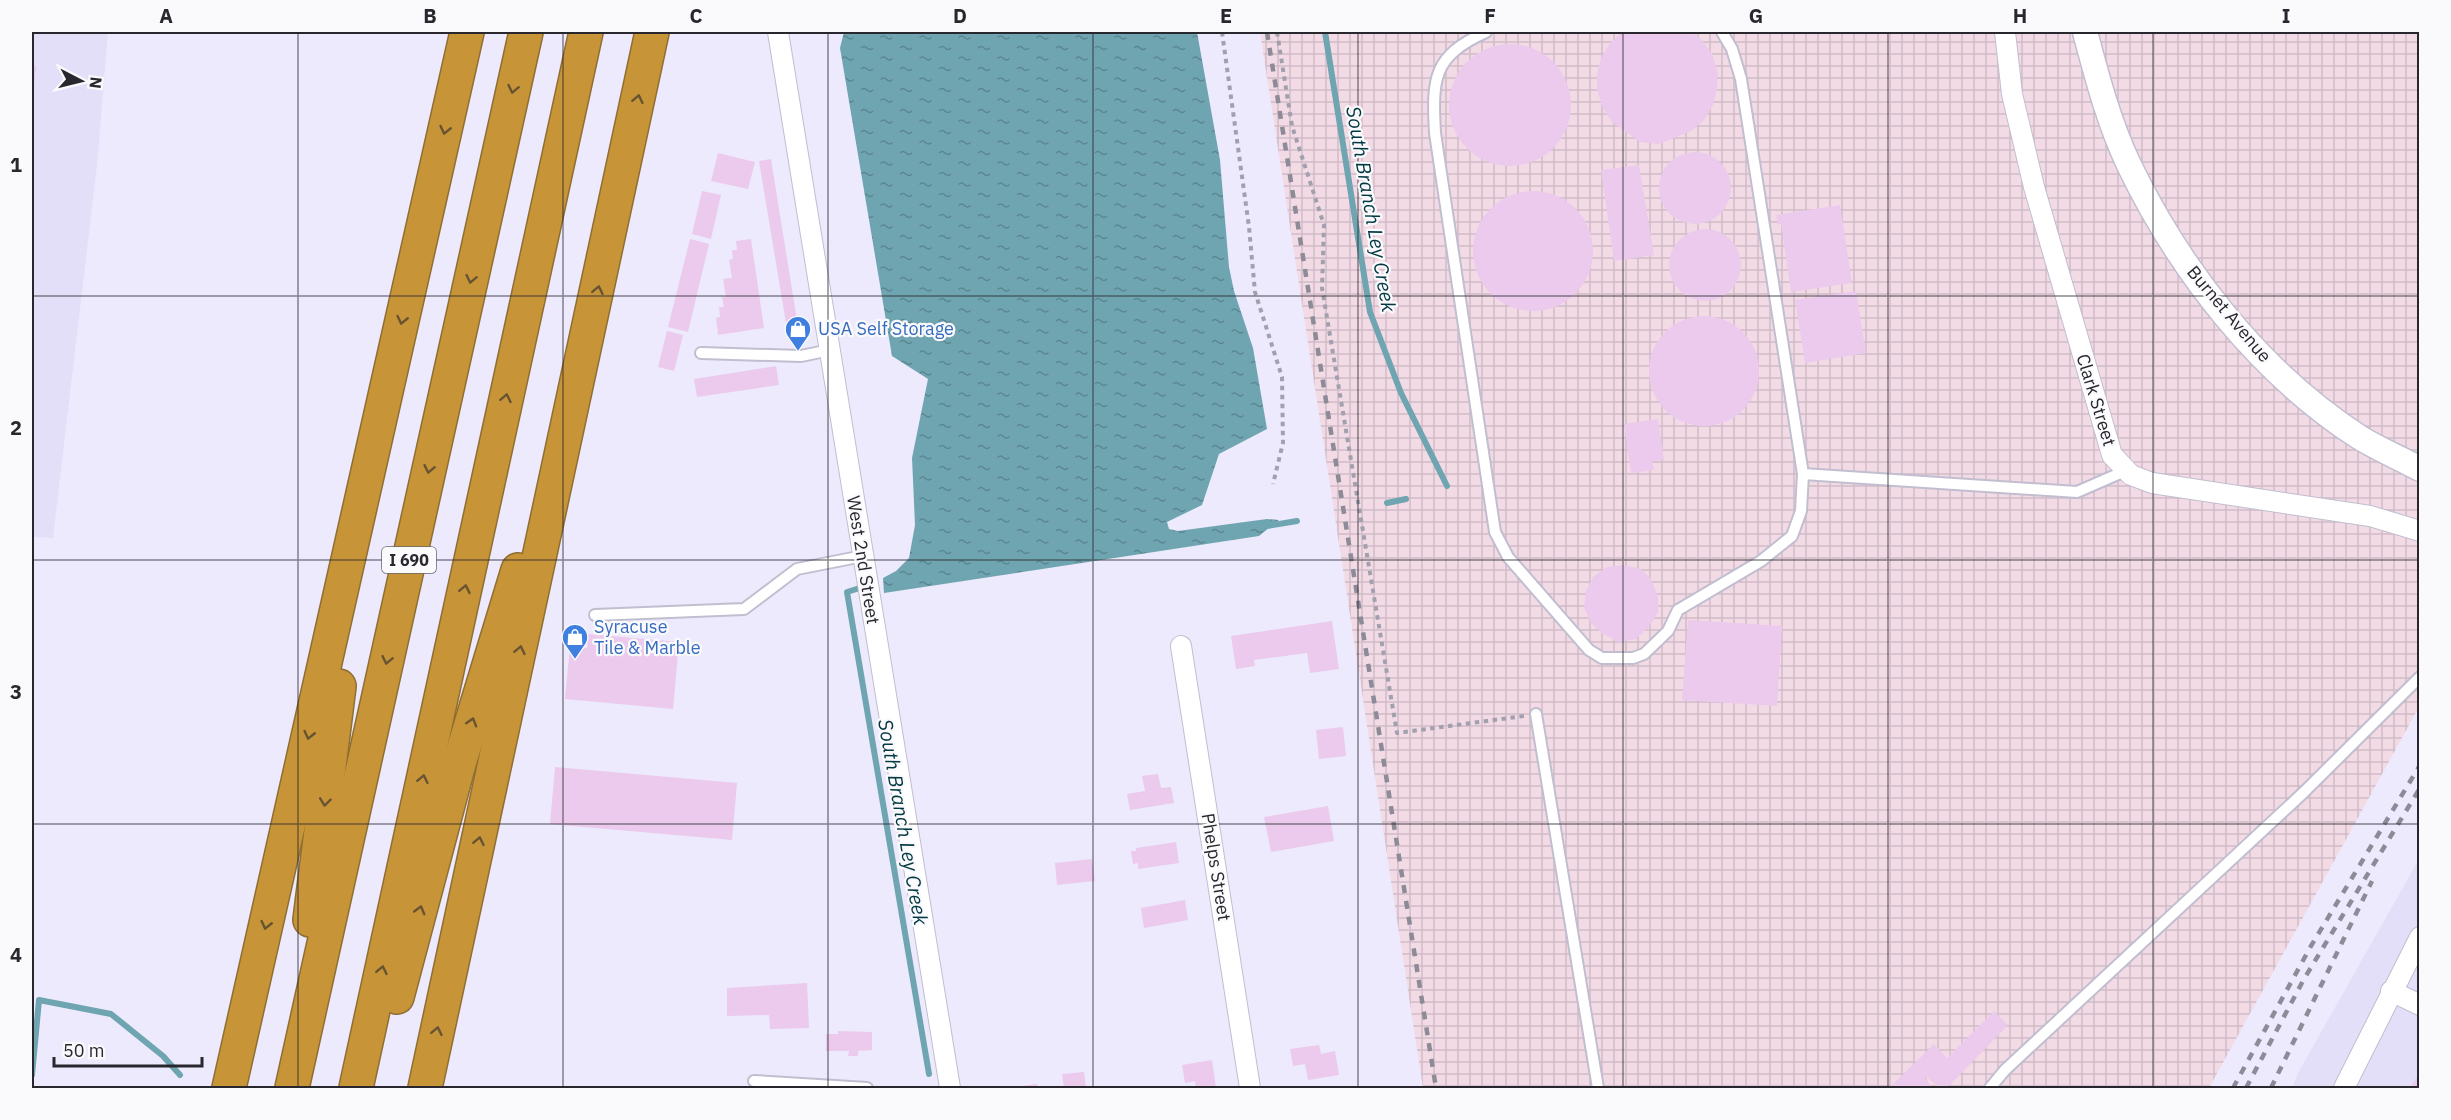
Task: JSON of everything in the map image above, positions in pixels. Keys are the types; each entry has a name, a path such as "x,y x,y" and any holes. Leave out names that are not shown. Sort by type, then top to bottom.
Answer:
{"highway":[{"path":"229,1089 467,32"},
{"name":"I 690","path":"293,1086 526,32"},
{"path":"356,1089 586,32"},
{"path":"425,1089 652,32"},
{"path":"373,1089 458,767 586,347"},
{"path":"293,1086 306,955 347,623 377,432"}],"street":[{"name":"West 2nd Street","path":"778,32 950,1089"},
{"name":"Clark Street","path":"2005,32 2012,94 2034,186 2104,434 2112,455 2125,471"},
{"name":"Burnet Avenue","path":"2085,32 2102,94 2129,164 2151,207 2212,300 2274,367 2321,409 2360,437 2420,469"},
{"path":"2125,471 2152,483 2370,516 2420,531"},
{"name":"Phelps Street","path":"1181,646 1250,1089"},
{"path":"2344,1089 2420,937"},
{"path":"2391,991 2420,1005"}],"lane":[{"path":"1486,32 1461,43 1445,60 1435,80 1433,102 1435,133 1495,532 1508,557 1589,650 1602,658 1633,658 1657,644 1668,631 1678,610 1761,561 1792,536 1801,511 1803,474 1741,80 1732,49 1722,32"},
{"path":"701,353 801,356 830,350"},
{"path":"1803,474 2077,492 2125,471"},
{"path":"595,615 744,609 797,569 862,556"},
{"path":"1990,1089 2005,1070 2303,793 2420,677"},
{"path":"1536,714 1598,1089"},
{"path":"754,1081 867,1089"}],"path":[{"path":"1222,32 1249,227 1255,292 1282,377 1283,443 1273,484"},
{"path":"1277,32 1292,126 1324,225 1322,288 1397,733 1536,714"}],"shaded area":[{"path":"32,32 108,32 97,165 53,538 32,537"},
{"path":"1260,32 2419,32 2419,707 2209,1088 1423,1088"},
{"path":"2419,859 2419,1088 2292,1088 2298,1073"}],"water":[{"path":"844,32 1197,32 1220,160 1229,267 1234,291 1253,348 1267,429 1219,454 1202,505 1167,522 1169,529 1178,531 1267,519 1279,520 1259,536 884,593 883,578 896,571 909,558 915,525 912,458 928,379 892,356 840,48"}],"building":[{"path":"1622,32 1692,32 1702,40 1712,54 1718,73 1713,105 1704,120 1691,131 1659,144 1640,142 1612,122 1603,109 1597,89 1597,74 1601,58 1610,43"},
{"path":"1510,44 1533,49 1553,62 1566,82 1571,105 1566,128 1553,148 1533,161 1510,166 1487,161 1467,148 1454,128 1449,105 1454,82 1467,62 1487,49"},
{"path":"32,65 36,66 33,99 32,99"},
{"path":"1695,152 1715,158 1725,168 1731,188 1725,208 1715,218 1695,224 1675,218 1665,208 1659,188 1665,168 1675,158"},
{"path":"718,153 755,162 748,189 711,181"},
{"path":"771,159 799,333 788,335 759,161"},
{"path":"1639,165 1654,255 1614,261 1601,170"},
{"path":"702,191 721,195 711,239 692,234"},
{"path":"1533,191 1556,196 1575,209 1588,228 1593,251 1588,274 1575,293 1556,306 1533,311 1510,306 1491,293 1478,274 1473,251 1478,228 1491,209 1510,196"},
{"path":"1840,205 1852,283 1791,292 1781,224 1778,225 1776,215"},
{"path":"1705,229 1725,235 1735,245 1741,265 1735,285 1725,295 1705,301 1685,295 1675,285 1669,265 1675,245 1685,235"},
{"path":"690,239 709,244 688,332 668,327"},
{"path":"751,239 764,328 718,335 716,318 720,317 719,307 724,307 722,297 726,297 723,279 732,278 729,260 733,259 732,250 737,250 736,241"},
{"path":"1856,291 1866,353 1805,363 1795,300"},
{"path":"1704,316 1725,320 1743,332 1755,350 1759,371 1755,392 1743,410 1725,422 1704,426 1683,422 1665,410 1653,392 1649,371 1653,350 1665,332 1683,320"},
{"path":"667,331 683,335 674,371 658,367"},
{"path":"776,366 779,385 697,397 694,379"},
{"path":"1658,419 1664,460 1652,461 1654,470 1631,473 1624,424"},
{"path":"1624,565 1641,569 1651,579 1658,597 1658,612 1649,627 1636,639 1619,642 1603,634 1591,623 1584,607 1586,591 1593,577 1607,567"},
{"path":"1688,620 1782,626 1777,706 1682,700"},
{"path":"1332,621 1339,669 1310,673 1307,653 1254,660 1255,666 1236,669 1231,636"},
{"path":"588,634 679,642 673,709 565,699 570,646 587,648"},
{"path":"1343,727 1346,756 1319,759 1316,730"},
{"path":"555,767 737,783 732,840 550,824"},
{"path":"1158,774 1161,788 1171,787 1174,803 1130,810 1127,794 1145,791 1142,776"},
{"path":"1328,806 1334,841 1271,852 1264,817"},
{"path":"1176,842 1179,863 1138,869 1138,863 1133,864 1131,851 1136,851 1136,848"},
{"path":"1092,859 1095,881 1057,885 1055,863"},
{"path":"1185,900 1188,920 1144,928 1141,908"},
{"path":"807,983 809,1028 770,1029 769,1015 727,1016 727,988"},
{"path":"1994,1011 2008,1025 1947,1088 1939,1088 1927,1077 1925,1079 1934,1088 1889,1088 1934,1044 1947,1058"},
{"path":"838,1031 872,1032 872,1050 858,1051 858,1056 848,1056 849,1051 826,1051 826,1034 838,1034"},
{"path":"1319,1045 1321,1054 1335,1051 1339,1075 1308,1080 1305,1064 1293,1066 1290,1049"},
{"path":"1212,1060 1216,1088 1196,1088 1195,1081 1185,1083 1182,1065"},
{"path":"1084,1072 1086,1088 1064,1088 1062,1074"},
{"path":"2416,1078 2420,1080 2420,1088 2410,1088"},
{"path":"1037,1084 1037,1088 1014,1088 1014,1087"}],"waterway":[{"name":"South Branch Ley Creek","path":"1325,32 1370,312 1401,393 1447,486"},
{"name":"South Branch Ley Creek","path":"1387,503 1406,499"},
{"name":"South Branch Ley Creek","path":"1267,526 1297,521"},
{"name":"South Branch Ley Creek","path":"863,587 847,592 929,1074"},
{"name":"South Branch Ley Creek","path":"32,1075 39,1000 111,1014 163,1056 180,1075"}],"railway":[{"path":"1267,32 1436,1088"},
{"path":"2233,1088 2311,946 2420,765"},
{"path":"2246,1088 2304,979 2420,788"},
{"path":"2271,1088 2372,881"}],"place":[{"name":"USA Self Storage","path":"798,352"},
{"name":"Syracuse Tile & Marble","path":"575,660"}]}
